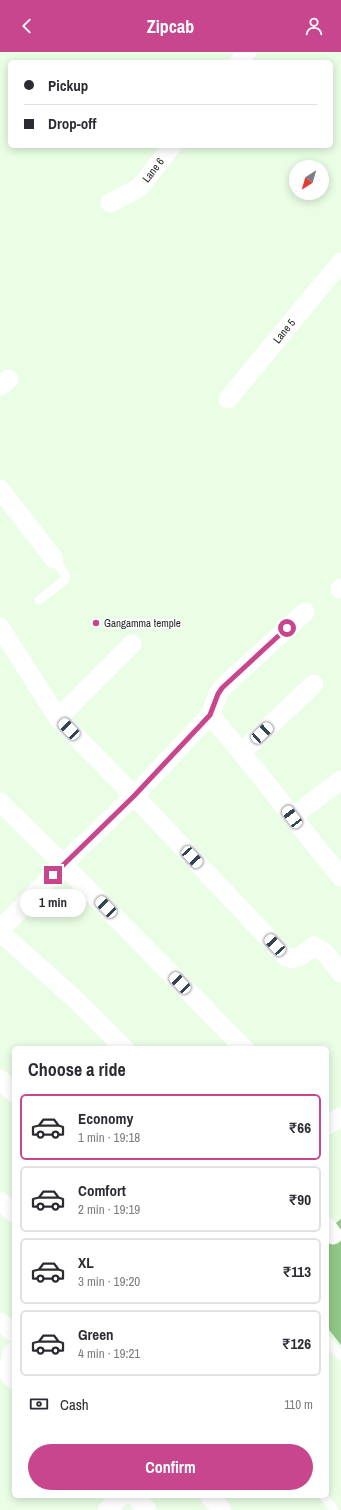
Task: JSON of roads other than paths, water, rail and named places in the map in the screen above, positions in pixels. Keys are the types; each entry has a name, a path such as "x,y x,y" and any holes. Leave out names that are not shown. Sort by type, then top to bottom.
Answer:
{"street":[{"path":"241,60 247,52"},
{"name":"Lane 6","path":"110,203 139,188 170,148"},
{"name":"Lane 5","path":"228,399 341,262"},
{"path":"0,489 54,558"},
{"path":"122,1046 77,1001 0,931 64,864 134,796 210,715 218,694 222,688 305,612"},
{"path":"0,627 58,718 285,956 290,959 295,959 314,946 324,952 341,973"},
{"path":"58,718 132,644"},
{"path":"242,752 314,684"},
{"path":"210,715 242,752 341,878"},
{"path":"292,817 341,780"},
{"path":"0,802 64,864 242,1046"},
{"path":"0,1079 12,1091"},
{"path":"329,1124 341,1117"},
{"path":"0,1200 12,1211"},
{"path":"0,1322 12,1331"},
{"path":"12,1354 8,1372 12,1377"},
{"path":"107,1510 119,1498"},
{"path":"137,1498 147,1510"}],"lane":[{"path":"39,600 64,581 66,576 54,558"},
{"path":"329,1342 341,1356"},
{"path":"325,1498 334,1510"}],"place":[{"name":"Gangamma temple","path":"96,623"}]}
